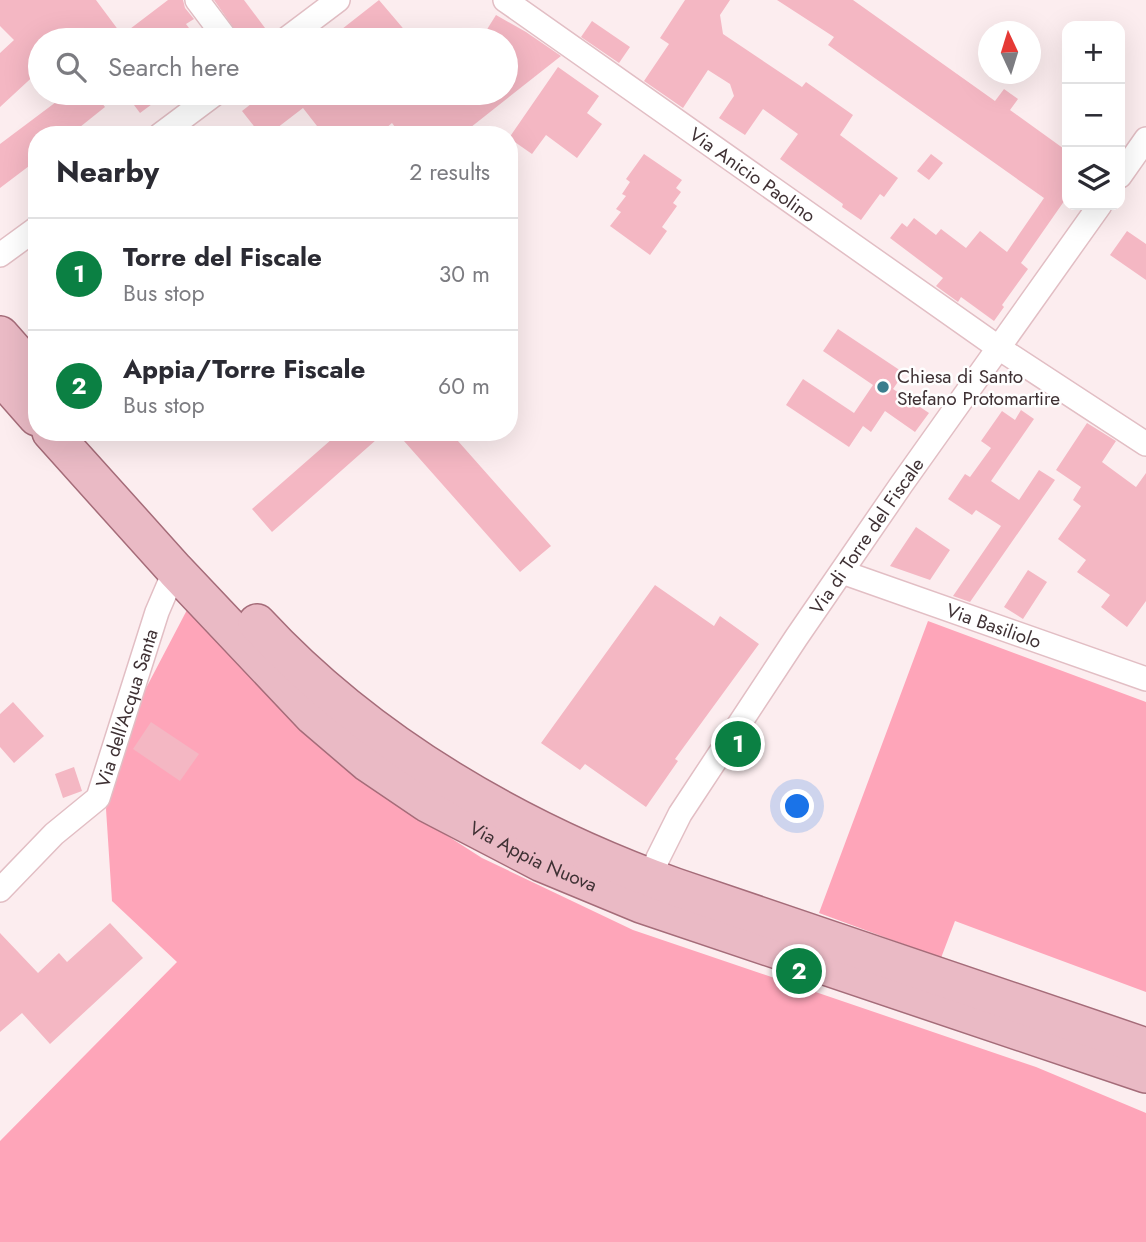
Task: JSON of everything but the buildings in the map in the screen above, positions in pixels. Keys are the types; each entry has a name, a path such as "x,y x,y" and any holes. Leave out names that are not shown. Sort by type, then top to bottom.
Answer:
{"main road":[{"path":"0,335 28,367"},
{"path":"0,374 28,406"},
{"name":"Via Appia Nuova","path":"59,441 175,570 313,716 377,770 427,803 542,863 646,891 1146,1047"},
{"name":"Via Appia Nuova","path":"94,441 259,626 321,685 415,757 646,891 1146,1074"}],"street":[{"path":"197,0 219,28"},
{"path":"301,28 338,0"},
{"name":"Via Anicio Paolino","path":"505,0 999,348 1146,444"},
{"path":"172,126 200,105"},
{"path":"1125,169 1146,139"},
{"name":"Via di Torre del Fiscale","path":"646,891 680,814 901,485 1096,210"},
{"path":"0,255 28,235"},
{"name":"Via dell'Acqua Santa","path":"0,890 54,834 98,798 144,652 175,570"},
{"name":"Via Basiliolo","path":"842,572 1146,679"}],"shaded area":[{"path":"188,608 390,799 482,858 633,930 1036,1067 1146,1113 1146,1242 0,1242 0,1141 177,962 112,901 106,809 123,732"},
{"path":"928,621 1146,702 1146,992 955,921 941,958 819,913"}],"place":[{"name":"Chiesa di Santo Stefano Protomartire","path":"883,387"},
{"name":"Torre del Fiscale","path":"738,744"},
{"name":"Appia/Torre Fiscale","path":"799,971"}]}
